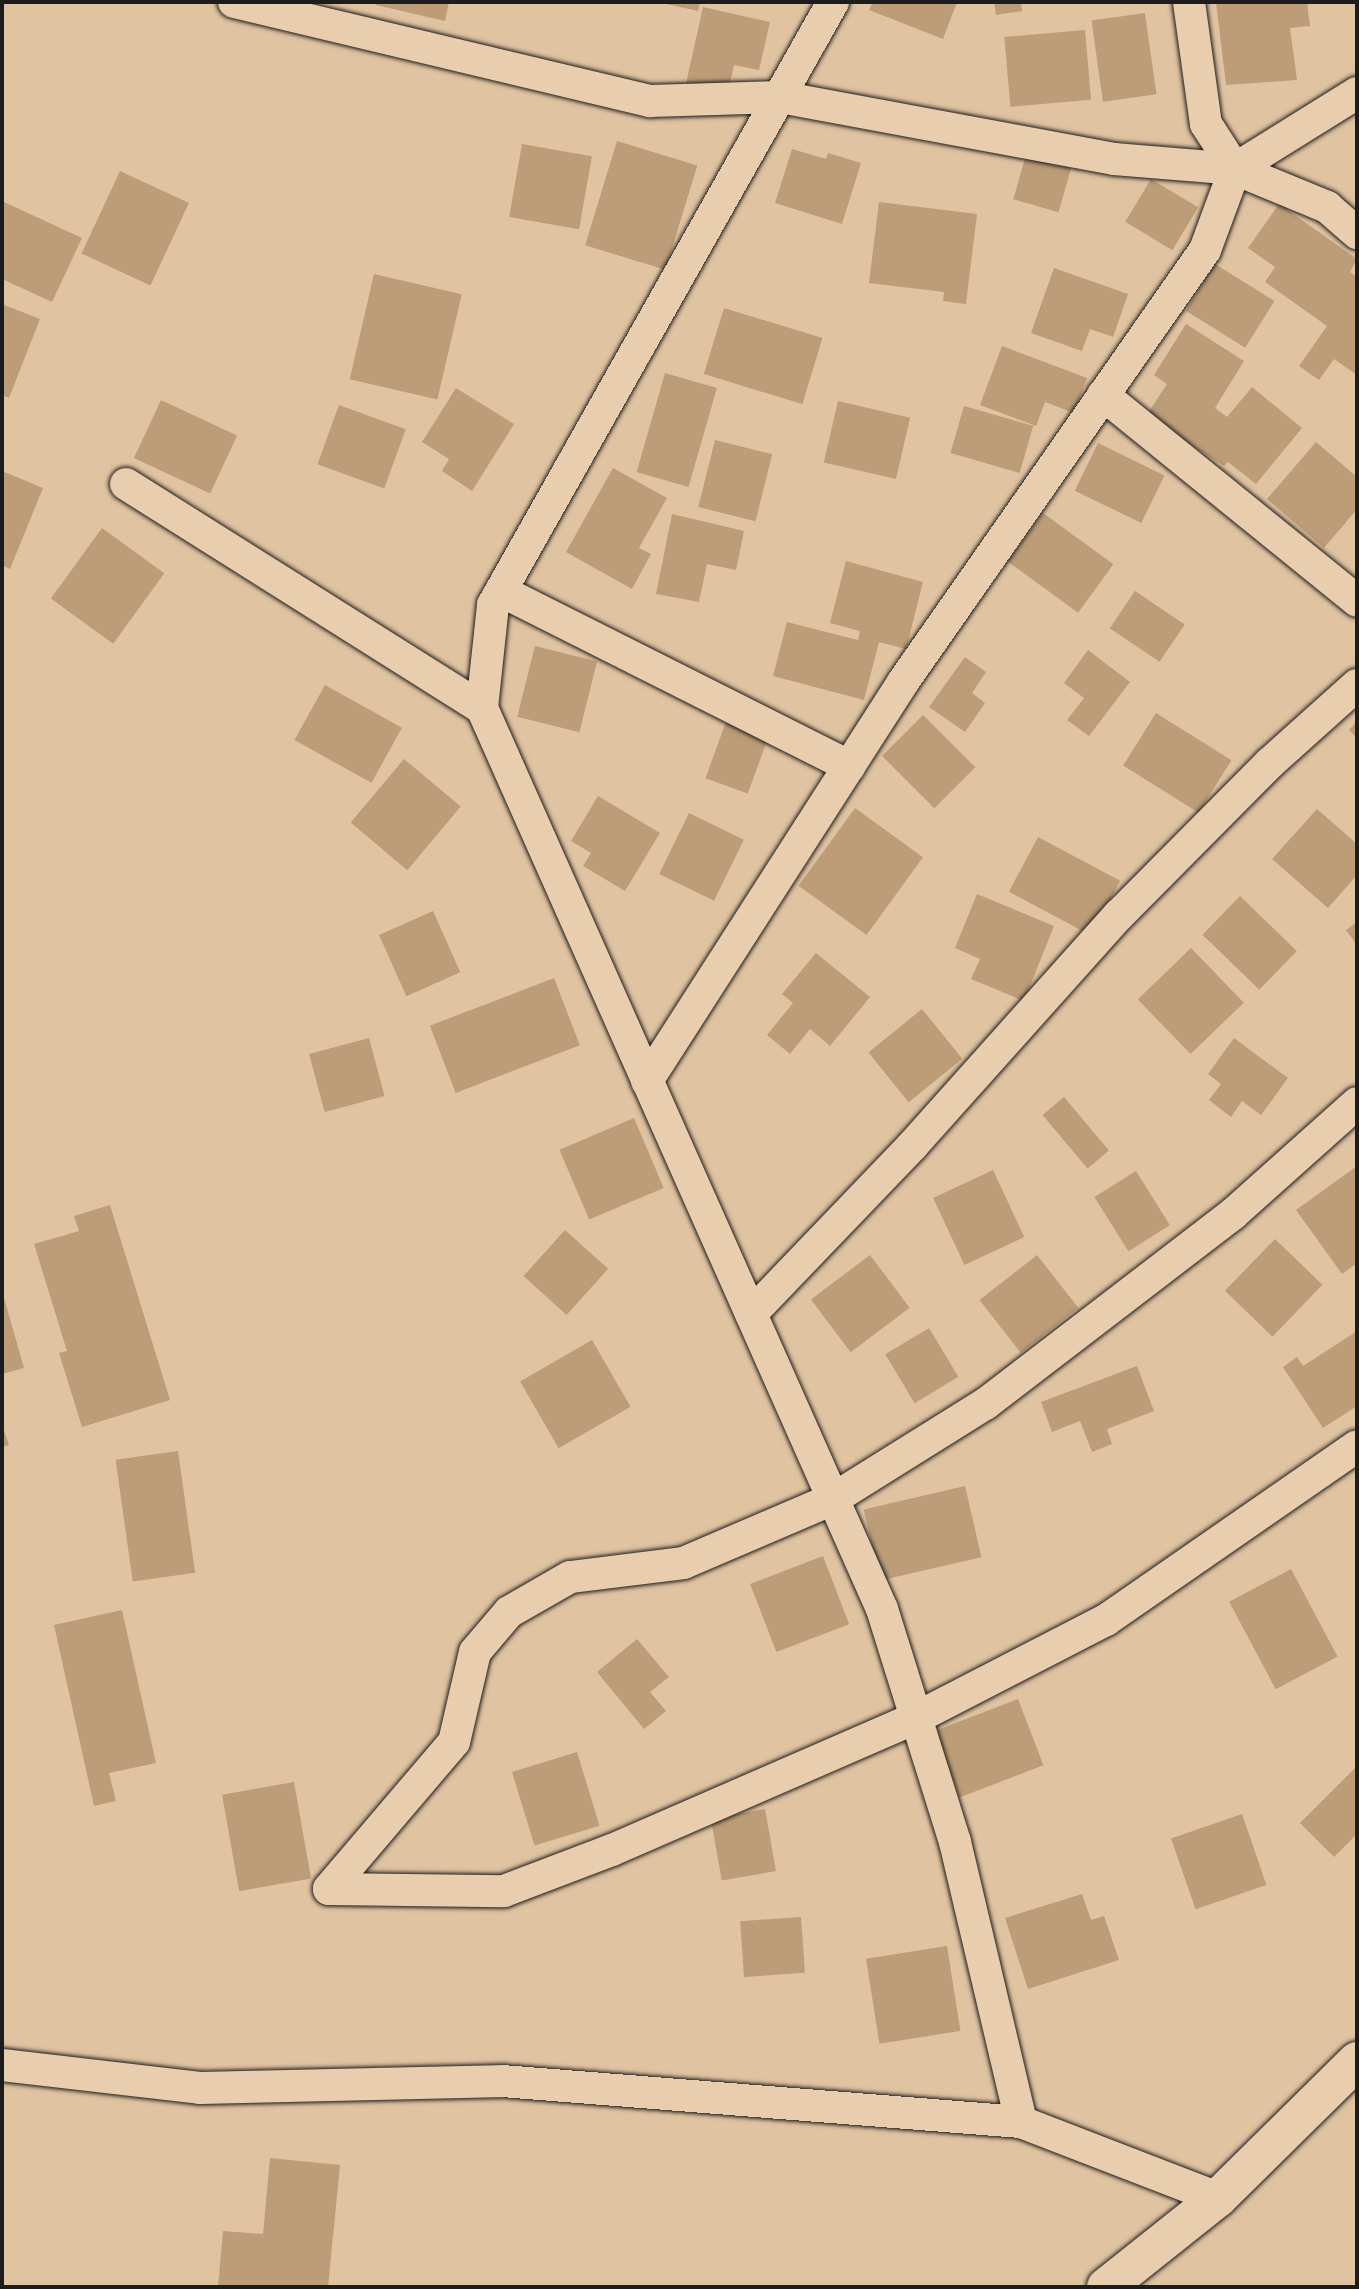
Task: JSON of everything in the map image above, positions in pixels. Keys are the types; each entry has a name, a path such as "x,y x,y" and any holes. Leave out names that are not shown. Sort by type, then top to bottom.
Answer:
{"main road":[{"path":"1132,2287 1357,2061"},
{"path":"1106,2287 1218,2198"}],"street":[{"path":"234,2 650,101 780,97 1114,159 1235,169 1327,206 1357,233"},
{"path":"833,2 493,605 482,708 882,1609 955,1842 1021,2122"},
{"path":"1189,2 1206,124 1235,169"},
{"path":"647,1081 903,682 1205,250 1235,169 1357,93"},
{"path":"1103,395 1357,601"},
{"path":"126,484 482,708"},
{"path":"501,591 849,766"},
{"path":"751,1314 912,1145 1119,915 1270,763 1357,685"},
{"path":"1357,1102 1233,1214 985,1404 833,1499 684,1563 570,1577 509,1612 475,1652 454,1742 329,1889 504,1891 612,1850 916,1718 1106,1620 1357,1446"},
{"path":"2,2065 200,2088 502,2081 1021,2122 1218,2198"}],"building":[{"path":"376,2 449,2 445,21 376,5"},
{"path":"657,2 700,2 698,11"},
{"path":"873,2 957,2 943,39 869,10"},
{"path":"994,2 1021,2 1022,11 996,15"},
{"path":"1216,2 1307,2 1310,26 1290,28 1297,80 1226,85"},
{"path":"703,7 770,22 759,70 734,65 727,97 685,88"},
{"path":"1145,13 1156,94 1103,102 1092,21"},
{"path":"1085,30 1091,100 1010,107 1004,37"},
{"path":"617,141 697,166 665,270 585,245"},
{"path":"522,144 592,156 579,229 509,217"},
{"path":"792,149 826,159 828,153 861,163 842,224 775,203"},
{"path":"1026,155 1071,168 1058,212 1013,199"},
{"path":"120,171 189,203 150,286 82,253"},
{"path":"1151,179 1198,207 1172,250 1125,222"},
{"path":"4,202 82,238 52,302 2,279"},
{"path":"879,202 977,214 966,304 943,301 944,292 869,283"},
{"path":"1279,204 1357,259 1350,272 1357,277 1357,375 1334,359 1319,380 1299,366 1327,326 1265,282 1275,267 1248,248"},
{"path":"1215,264 1274,301 1245,348 1186,311"},
{"path":"1054,268 1128,294 1113,337 1090,329 1082,351 1031,333"},
{"path":"374,274 462,294 437,399 350,379"},
{"path":"2,304 40,319 9,398 2,395"},
{"path":"724,308 822,338 802,404 704,374"},
{"path":"1186,324 1244,361 1215,408 1227,417 1252,387 1302,428 1256,484 1228,462 1224,466 1146,416 1167,384 1154,375"},
{"path":"1002,346 1087,378 1074,413 1045,402 1036,426 980,405"},
{"path":"665,373 717,388 689,487 637,472"},
{"path":"456,388 514,424 472,491 442,471 449,459 422,442"},
{"path":"161,400 237,435 210,494 134,458"},
{"path":"838,401 910,418 896,479 824,462"},
{"path":"339,405 406,429 384,488 317,464"},
{"path":"964,406 1033,426 1020,473 950,453"},
{"path":"715,440 772,454 756,521 698,507"},
{"path":"1316,442 1357,477 1357,509 1324,548 1267,499"},
{"path":"1098,443 1165,475 1141,523 1075,491"},
{"path":"613,468 667,498 639,548 651,554 632,589 566,552"},
{"path":"2,471 43,488 10,569 2,565"},
{"path":"1043,513 1113,564 1078,613 1008,562"},
{"path":"672,514 744,531 736,570 707,564 699,602 656,594"},
{"path":"102,528 164,573 113,644 51,598"},
{"path":"846,561 923,582 906,649 879,642 864,700 773,676 787,622 858,640 860,631 830,623"},
{"path":"1135,591 1185,625 1160,662 1110,628"},
{"path":"535,646 597,661 579,732 517,717"},
{"path":"1088,650 1130,682 1089,736 1067,720 1084,698 1064,683"},
{"path":"965,657 986,672 972,693 985,703 965,732 929,707"},
{"path":"325,685 402,728 371,783 294,740"},
{"path":"1156,713 1231,760 1199,813 1123,766"},
{"path":"923,715 975,767 934,808 882,756"},
{"path":"727,719 769,734 748,794 705,778"},
{"path":"1357,721 1357,738 1349,730"},
{"path":"404,759 461,807 407,870 351,823"},
{"path":"598,796 660,833 625,891 583,866 591,853 571,841"},
{"path":"855,808 923,857 867,935 799,886"},
{"path":"1317,809 1357,844 1357,875 1328,908 1272,859"},
{"path":"689,813 744,840 714,901 659,874"},
{"path":"1038,837 1120,881 1091,935 1009,892"},
{"path":"977,894 1054,926 1024,1001 971,979 980,959 955,948"},
{"path":"1240,896 1297,951 1259,990 1202,935"},
{"path":"433,911 460,972 406,996 379,935"},
{"path":"1357,922 1357,945 1346,930"},
{"path":"1191,948 1244,1003 1191,1054 1138,999"},
{"path":"816,953 870,997 830,1046 810,1029 790,1054 767,1035 793,1003 782,994"},
{"path":"554,978 580,1045 456,1093 430,1026"},
{"path":"922,1009 962,1059 909,1102 868,1052"},
{"path":"369,1038 385,1096 325,1112 309,1054"},
{"path":"1234,1038 1288,1078 1261,1115 1242,1101 1231,1117 1209,1100 1221,1084 1208,1074"},
{"path":"1064,1097 1109,1151 1088,1169 1043,1115"},
{"path":"634,1118 664,1188 589,1220 559,1150"},
{"path":"1357,1166 1357,1263 1342,1274 1296,1210"},
{"path":"993,1170 1024,1237 964,1265 933,1198"},
{"path":"1136,1171 1170,1225 1128,1251 1094,1197"},
{"path":"110,1205 170,1400 82,1427 59,1353 67,1351 34,1244 79,1231 74,1216"},
{"path":"565,1230 608,1269 567,1315 524,1276"},
{"path":"1275,1239 1322,1285 1272,1337 1225,1291"},
{"path":"870,1255 910,1308 851,1352 811,1300"},
{"path":"1037,1255 1078,1308 1021,1353 979,1300"},
{"path":"4,1298 24,1368 2,1374 2,1299"},
{"path":"929,1328 958,1377 915,1403 885,1354"},
{"path":"1357,1331 1357,1406 1323,1428 1283,1367 1297,1357 1303,1366"},
{"path":"592,1340 630,1407 559,1448 520,1382"},
{"path":"1137,1366 1154,1411 1107,1429 1112,1444 1092,1452 1080,1421 1052,1432 1041,1402"},
{"path":"2,1424 9,1445 2,1447"},
{"path":"178,1451 195,1573 133,1582 116,1460"},
{"path":"965,1486 981,1557 880,1581 864,1509"},
{"path":"823,1556 849,1624 776,1652 750,1584"},
{"path":"1291,1569 1337,1656 1276,1689 1229,1602"},
{"path":"122,1610 156,1763 109,1773 116,1801 94,1806 54,1625"},
{"path":"637,1639 669,1677 650,1692 666,1711 644,1729 597,1672"},
{"path":"1018,1699 1043,1765 959,1798 934,1731"},
{"path":"577,1752 600,1826 534,1846 512,1772"},
{"path":"1357,1766 1357,1834 1334,1857 1300,1823"},
{"path":"294,1782 311,1879 239,1891 222,1795"},
{"path":"765,1809 776,1871 722,1881 711,1819"},
{"path":"1242,1814 1266,1885 1196,1909 1171,1838"},
{"path":"1082,1894 1091,1920 1104,1916 1119,1960 1028,1989 1005,1918"},
{"path":"801,1917 805,1973 744,1977 740,1921"},
{"path":"947,1946 960,2031 879,2044 866,1959"},
{"path":"270,2158 340,2165 328,2287 218,2287 223,2231 263,2234"}]}
